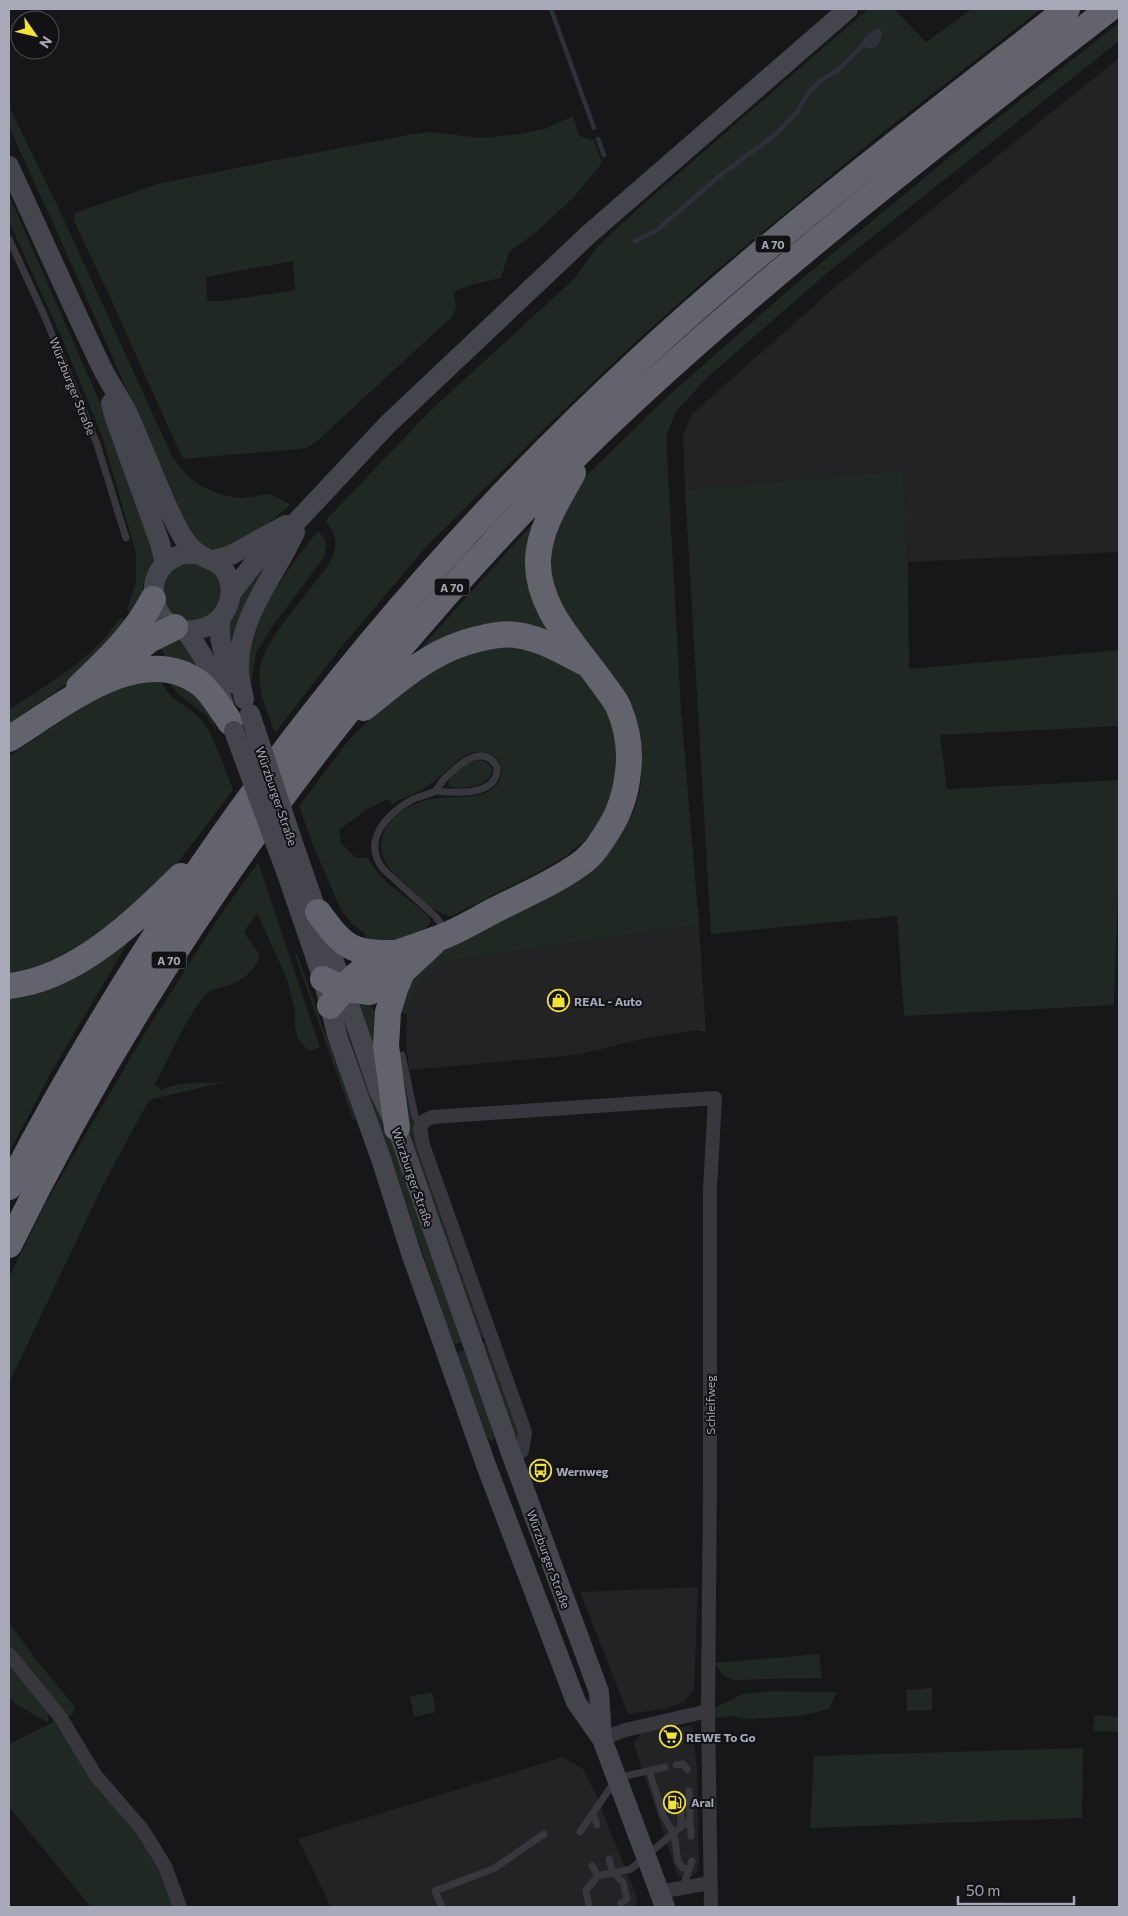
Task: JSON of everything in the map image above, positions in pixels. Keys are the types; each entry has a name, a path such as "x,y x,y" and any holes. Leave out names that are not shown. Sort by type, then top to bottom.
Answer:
{"highway":[{"name":"A 70","path":"9,1187 113,1001 219,839 304,724 438,562 496,500 639,360 801,220 1067,9"},
{"name":"A 70","path":"9,1245 39,1185 104,1066 203,907 324,739 400,646 451,588 589,443 659,377 820,237 1109,9"},
{"name":"A 70","path":"589,443 545,524 538,560 539,581 550,610 568,637 592,667"},
{"path":"58,706 119,646 147,611 154,599"},
{"path":"98,684 124,660 150,640 180,629"},
{"path":"324,739 419,664 458,643 491,635 515,635 544,643 592,667 618,705 628,736 630,759 627,784 621,806 611,827 598,847 582,863 561,876 443,936 398,962 370,992 332,991"},
{"path":"9,739 58,706 98,684 147,669 179,672 201,685 239,717"},
{"path":"9,986 21,985 58,972 98,950 141,915 219,839"},
{"path":"318,912 335,935 356,950 374,953 398,962"},
{"path":"398,962 386,1026 388,1068 408,1128"}],"main road":[{"path":"230,593 252,566 301,517 387,424 589,234 848,9"},
{"path":"9,166 103,370 127,413 181,536 206,557 226,575 229,581 228,606 221,618 210,626 198,630 180,629 165,620 157,610 153,588 157,575 165,564 180,555 206,557 231,555 266,534 301,517"},
{"path":"103,370 115,418 160,543 165,564"},
{"path":"239,717 239,669 242,646 250,617 265,584 286,551 301,517"},
{"name":"Würzburger Straße","path":"221,618 219,636 239,717 293,867 332,991 379,1091 408,1128 512,1456 599,1692 602,1739"},
{"name":"Würzburger Straße","path":"180,629 199,648 239,717"},
{"name":"Würzburger Straße","path":"293,867 318,912 338,1038 486,1465 576,1702 602,1739 662,1900"},
{"path":"486,1465 512,1456"}],"street":[{"name":"Schleifweg","path":"408,1128 432,1116 715,1098 710,1188 708,1711 710,1884"},
{"path":"9,1654 61,1718 96,1776 142,1829 165,1866 180,1907"},
{"path":"602,1739 625,1730 708,1711"},
{"path":"662,1900 683,1887 710,1884 711,1907"}],"lane":[{"name":"Würzburger Straße","path":"9,239 44,315 97,444 126,538"},
{"path":"435,791 444,779 473,756 482,755 489,757 497,768 496,779 492,784 484,788 454,793 435,791 415,798 387,818 376,838 374,852 383,869 435,916 443,936"},
{"path":"402,1055 414,1116 408,1128"},
{"path":"676,1764 683,1764 687,1769"},
{"path":"580,1832 617,1778 665,1767"},
{"path":"649,1770 663,1815 674,1834 678,1862 683,1868 689,1869"},
{"path":"689,1791 691,1836"},
{"path":"681,1812 682,1827"},
{"path":"593,1813 597,1825"},
{"path":"589,1907 586,1890 598,1876 631,1869 690,1819"},
{"path":"442,1907 435,1891 495,1868 544,1834"},
{"path":"609,1859 613,1873 623,1882 627,1899 621,1903"},
{"path":"683,1887 692,1861"},
{"path":"592,1866 598,1876"}],"shaded area":[{"path":"868,9 894,9 926,42 972,9 1041,9 882,133 712,274 631,346 544,429 425,548 339,650 275,733 261,692 260,667 263,657 276,634 333,557 335,537 325,521 431,410 574,279 598,246 640,207"},
{"path":"1119,23 1119,41 827,273 709,376 676,411 666,436 681,710 699,925 450,961 429,969 416,987 407,1015 396,1009 407,985 425,963 621,834 634,811 640,790 642,762 640,737 560,610 546,566 568,500 588,474 668,396 792,287 975,136"},
{"path":"878,28 882,34 880,42 874,48 867,48 863,45 863,38"},
{"path":"1119,58 1119,552 908,562 903,470 685,489 683,436 691,415 835,287"},
{"path":"9,106 59,209 172,456 188,476 207,489 239,498 265,494 275,496 290,505 234,547 225,551 213,551 202,546 191,535 9,127"},
{"path":"573,116 581,136 594,140 602,163 573,198 535,233 509,252 501,278 470,285 453,292 456,306 453,316 307,448 184,459 73,219 75,213 157,184 414,134 431,132 481,138 544,129","holes":["293,261 295,290 223,301 207,301 206,277"]},
{"path":"9,195 118,444 155,559 143,585 143,593 134,616 127,609 136,583 136,553 102,436 61,336 9,222"},
{"path":"903,470 908,562 909,669 1119,650 1119,726 940,735 947,789 1119,780 1119,864 1114,1005 904,1016 897,916 711,934 685,489"},
{"path":"535,521 561,638 528,629 412,658"},
{"path":"318,531 326,543 324,557 272,627 256,653 251,685 247,667 249,647 256,626 266,604 279,583"},
{"path":"274,555 233,651 227,626 240,595"},
{"path":"192,563 203,565 216,576 221,592 219,603 208,616 192,621 181,619 168,608 163,592 165,581 176,568"},
{"path":"120,618 126,619 96,662 9,724 9,710 55,680 84,658 109,633"},
{"path":"162,639 181,639 209,680 167,662 161,648"},
{"path":"514,645 554,655 591,682 618,730 620,775 600,824 566,856 544,869 452,916 440,913 422,900 388,866 381,848 382,838 385,829 391,821 417,803 436,798 483,794 492,789 498,782 501,772 498,761 493,756 484,752 475,752 467,755 425,788 392,804 387,799 366,810 339,830 341,843 356,858 368,858 381,877 422,910 431,921 426,928 388,944 368,941 364,933 353,925 341,910 313,845 299,806 348,741 389,700 459,653"},
{"path":"160,675 163,684 172,697 191,710 203,722 216,747 233,790 169,874 95,946 9,982 9,756 103,693"},
{"path":"167,680 183,683 209,710 217,732 206,715 179,695"},
{"path":"480,760 486,762 492,768 488,779 476,786 462,788 449,786 450,779 457,771 470,762"},
{"path":"258,862 320,1047 309,1051 298,1039 295,1028 295,1011 287,979 257,913 244,932 260,956 257,962 246,976 229,985 212,990 203,998 195,1008 155,1084 161,1090 184,1084 225,1082 149,1100 101,1189 9,1383 9,1277 45,1204 148,1028 217,920"},
{"name":"REAL - Auto","path":"699,925 706,1033 698,1030 651,1037 576,1055 409,1070 406,1042 407,1015 416,987 429,968 450,961"},
{"path":"133,934 53,1069 9,1153 9,994"},
{"path":"297,954 356,1119 353,1120 295,955"},
{"path":"369,1001 372,1008 380,1015 382,1072 356,1007"},
{"path":"351,1026 462,1342 454,1345 350,1040 346,1027"},
{"path":"399,1062 420,1151 485,1337 480,1339 436,1216 407,1123"},
{"path":"486,1342 519,1433 518,1437 515,1436 481,1344"},
{"path":"464,1350 494,1435 492,1441 487,1437 457,1353"},
{"path":"698,1587 694,1689 684,1702 667,1708 628,1714 580,1592"},
{"path":"9,1622 34,1657 75,1707 72,1715 66,1717 9,1647"},
{"path":"819,1654 822,1678 733,1680 723,1675 714,1663"},
{"path":"9,1662 49,1714 48,1723 16,1704 9,1697"},
{"path":"932,1688 932,1710 907,1711 906,1690"},
{"path":"772,1691 837,1692 829,1709 800,1716 747,1719 733,1716 713,1718 712,1709 743,1694"},
{"path":"432,1692 436,1712 414,1717 410,1696"},
{"path":"1095,1715 1119,1717 1119,1732 1093,1731"},
{"path":"60,1719 142,1829 179,1907 91,1907 9,1807 9,1744"},
{"name":"Aral","path":"692,1726 697,1768 699,1860 698,1870 691,1877 678,1877 634,1744 643,1730"},
{"path":"1083,1748 1082,1818 810,1828 814,1756"},
{"path":"563,1757 583,1769 594,1790 638,1900 634,1907 331,1907 298,1839"}],"waterway":[{"path":"551,9 594,128"},
{"path":"635,241 657,230 722,174 776,134 797,112 809,92 820,81 837,71 863,45"},
{"path":"598,139 604,155"}],"place":[{"name":"REAL - Auto","path":"558,1001"},
{"name":"Wernweg","path":"540,1471"},
{"name":"REWE To Go","path":"670,1737"},
{"name":"Aral","path":"675,1802"}]}
